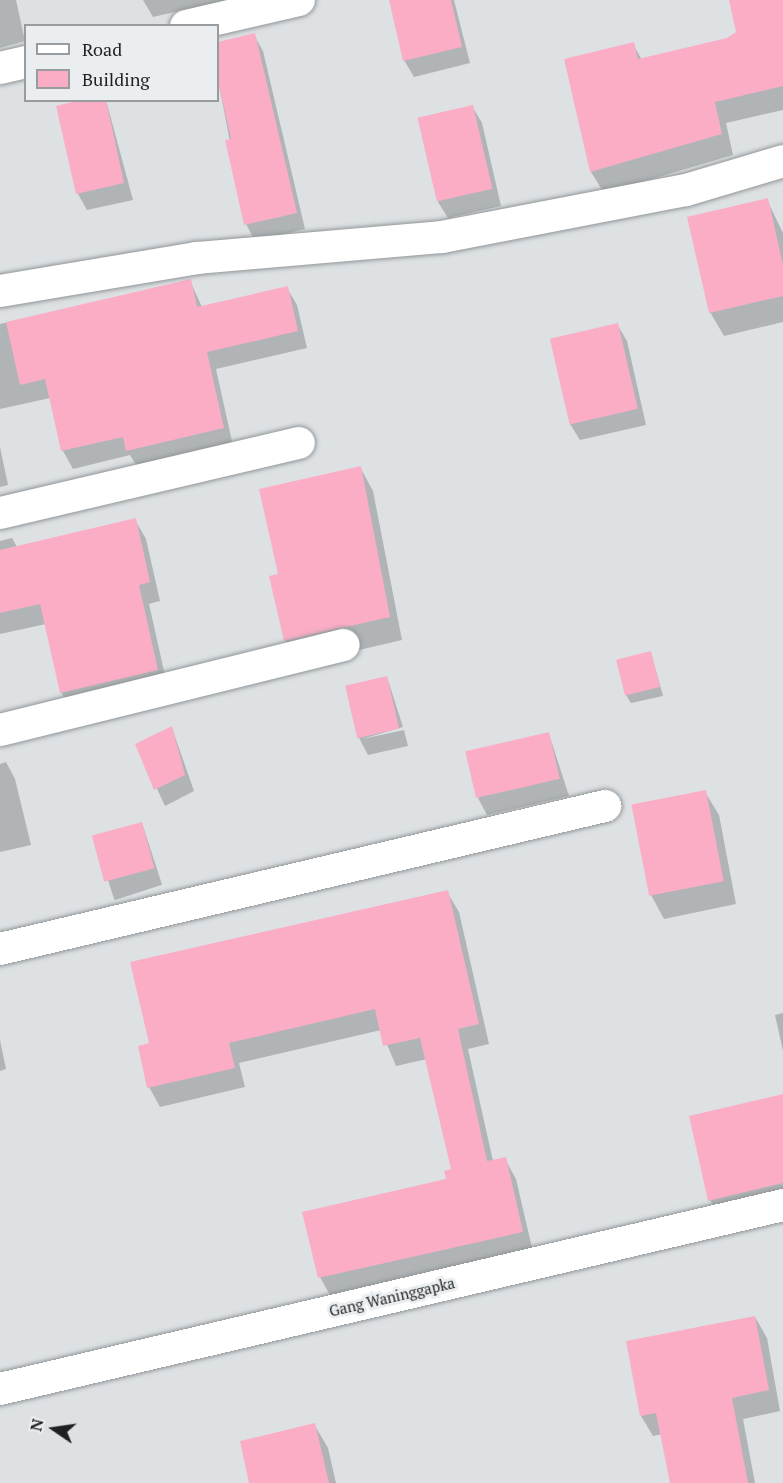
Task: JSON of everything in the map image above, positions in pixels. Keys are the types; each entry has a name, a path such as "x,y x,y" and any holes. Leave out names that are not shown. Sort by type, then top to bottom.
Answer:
{"street":[{"path":"195,24 299,0"},
{"path":"0,68 24,62"},
{"path":"0,291 197,258 442,237 686,190 783,161"},
{"path":"0,513 299,443"},
{"path":"0,730 344,645"},
{"path":"0,949 606,806"},
{"name":"Gang Waninggapka","path":"0,1389 783,1205"}],"building":[{"path":"389,0 451,0 462,47 403,61"},
{"path":"729,0 783,0 783,86 715,102 722,134 590,172 564,59 634,42 638,59 727,38 736,32"},
{"path":"255,33 297,213 244,225 225,140 231,139 219,85 219,42"},
{"path":"72,102 106,102 124,183 76,194 56,106"},
{"path":"473,105 492,189 437,202 417,118"},
{"path":"768,198 783,265 783,296 709,313 687,217"},
{"path":"191,279 197,307 288,286 298,331 207,352 224,428 126,451 123,437 61,451 45,379 20,385 6,322"},
{"path":"618,323 638,409 570,424 550,339"},
{"path":"361,466 390,617 284,641 269,576 278,574 259,489"},
{"path":"136,518 150,582 139,585 158,670 60,693 40,604 0,613 0,550"},
{"path":"651,651 660,687 625,696 616,660"},
{"path":"387,676 399,729 357,738 345,686"},
{"path":"172,726 185,775 154,790 135,744"},
{"path":"549,732 560,779 476,798 465,751"},
{"path":"706,790 724,881 649,896 631,805"},
{"path":"142,822 154,868 104,882 92,835"},
{"path":"448,890 479,1024 458,1029 487,1161 506,1157 523,1232 318,1278 302,1212 446,1179 444,1171 451,1169 420,1038 383,1046 375,1009 229,1043 235,1068 147,1088 138,1046 149,1043 130,962"},
{"path":"783,1094 783,1183 708,1201 689,1116"},
{"path":"755,1316 769,1390 732,1398 748,1483 670,1483 656,1413 640,1416 626,1341"},
{"path":"315,1423 329,1483 249,1483 240,1441"}]}
